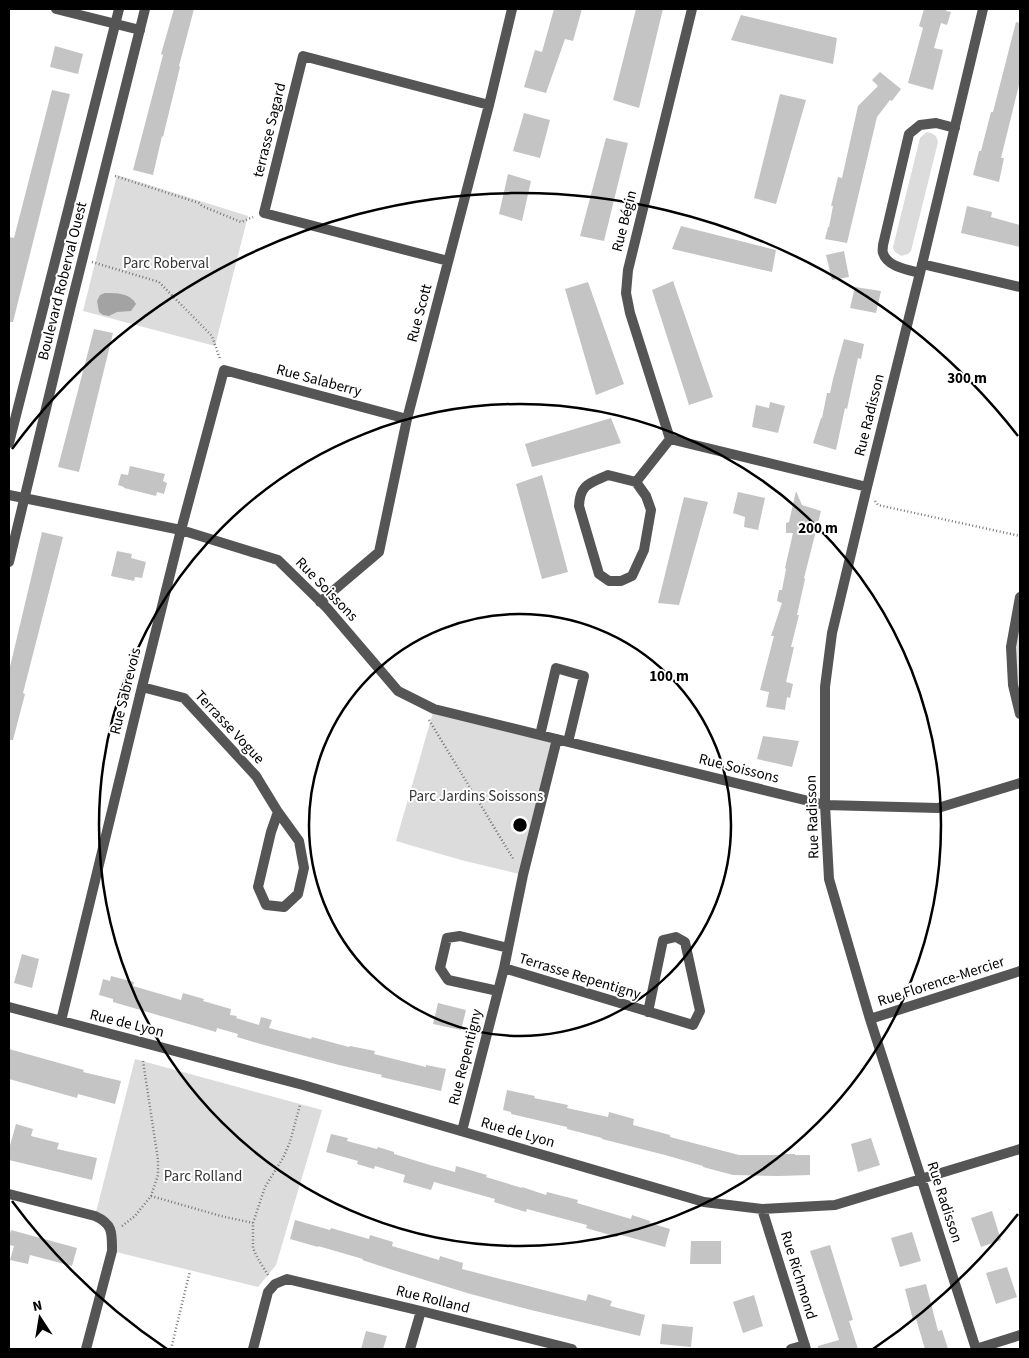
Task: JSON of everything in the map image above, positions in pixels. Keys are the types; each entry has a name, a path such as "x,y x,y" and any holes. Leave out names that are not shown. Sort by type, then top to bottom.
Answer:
{"street":[{"path":"56,9 140,30"},
{"name":"Boulevard Roberval Ouest","path":"9,443 119,9"},
{"name":"Boulevard Roberval Ouest","path":"9,562 68,314 145,9"},
{"name":"Rue Scott","path":"320,602 378,552 407,419 512,9"},
{"name":"Rue Bégin","path":"670,439 630,313 626,293 630,261 692,9"},
{"name":"Rue Radisson","path":"976,1349 870,1018 829,879 825,804 825,687 832,634 866,487 983,9"},
{"name":"terrasse Sagard","path":"264,213 303,56 488,105"},
{"path":"955,128 936,123 920,125 909,134 883,245 883,253 888,261 902,268 921,268 1020,287"},
{"path":"264,213 448,261"},
{"name":"Rue Salaberry","path":"224,370 407,419"},
{"name":"Rue Sabrevois","path":"61,1021 181,530 224,370"},
{"path":"636,482 670,439 866,487"},
{"path":"608,475 636,482 646,496 651,510 644,550 632,576 622,581 608,581 599,574 579,506 579,495 587,484 608,475"},
{"name":"Rue Soissons","path":"9,495 181,530 278,560 320,602 398,691 430,707 825,804 938,808 1020,783"},
{"path":"1020,597 1010,647 1013,685 1020,714"},
{"path":"540,734 556,668 584,676 568,742"},
{"name":"Terrasse Vogue","path":"142,687 184,698 256,776 278,812 299,841 304,868 298,894 284,907 266,905 258,887 271,832 278,812"},
{"name":"Rue Repentigny","path":"462,1132 504,968 523,874 557,739"},
{"name":"Rue Repentigny","path":"498,991 448,980 440,968 448,938 460,936 508,948"},
{"name":"Terrasse Repentigny","path":"504,968 648,1012 693,1025 700,1012 685,942 676,937 663,940 648,1012"},
{"name":"Rue Florence-Mercier","path":"870,1018 1020,971"},
{"name":"Rue de Lyon","path":"9,1007 303,1085 704,1202 762,1209 835,1205 1020,1148"},
{"path":"9,1194 95,1216 105,1221 112,1236 112,1251 86,1349"},
{"name":"Rue Richmond","path":"762,1209 805,1347"},
{"name":"Rue Rolland","path":"253,1349 268,1292 275,1284 287,1279 420,1310 568,1349"},
{"path":"410,1349 420,1310"},
{"path":"976,1349 1020,1335"},
{"path":"791,1349 805,1347"}],"path":[{"path":"113,175 199,203 241,222 264,213"},
{"path":"91,262 159,282 212,336 224,370"},
{"path":"159,282 162,278"},
{"path":"866,487 878,505 1020,536"},
{"path":"430,707 428,718 523,874"},
{"path":"118,1229 136,1216 151,1196 158,1175 158,1160 143,1061"},
{"path":"268,1275 253,1248 253,1223 265,1187 283,1158 290,1142 300,1104"},
{"path":"151,1196 220,1216 253,1223"},
{"path":"171,1349 190,1272"}],"green space":[{"path":"927,132 936,136 938,142 911,251 901,256 894,251 893,247 920,138"},
{"name":"Parc Roberval","path":"117,175 248,216 215,346 83,311"},
{"path":"1020,597 1020,714 1013,685 1015,617"},
{"name":"Parc Jardins Soissons","path":"434,709 557,739 523,875 461,860 396,841"},
{"name":"Parc Rolland","path":"135,1059 322,1110 276,1265 258,1287 112,1251 112,1236 95,1216"}],"shaded area":[{"path":"105,293 127,296 136,304 131,311 117,312 109,316 103,315 99,312 97,301 100,295"}],"building":[{"path":"174,9 194,9 153,175 133,170"},
{"path":"554,9 582,9 573,41 565,39 546,93 524,87 535,50 542,52"},
{"path":"636,9 663,9 639,108 613,100"},
{"path":"924,9 947,9 946,11 951,12 947,25 941,23 934,48 943,50 933,90 908,83 923,28 919,26"},
{"path":"741,15 837,38 833,64 731,40"},
{"path":"1016,22 1020,23 1020,81 1001,158 1004,158 999,182 973,175 991,112 993,112"},
{"path":"55,46 83,54 78,74 50,67"},
{"path":"880,72 901,89 877,117 847,243 825,239 838,177 842,178 858,106 878,86 872,80"},
{"path":"52,90 70,94 13,322 9,322 9,237 14,238"},
{"path":"780,94 806,100 776,204 754,198"},
{"path":"524,113 550,120 540,158 513,151"},
{"path":"606,138 628,143 604,241 580,236"},
{"path":"508,174 531,181 522,221 499,214"},
{"path":"967,206 992,212 991,217 1020,225 1020,247 961,233"},
{"path":"681,226 776,250 772,272 672,249"},
{"path":"844,251 849,277 832,280 826,255"},
{"path":"673,281 713,397 689,405 652,290"},
{"path":"588,282 624,384 596,395 565,289"},
{"path":"855,287 881,291 876,313 850,308"},
{"path":"94,329 113,333 79,472 58,467"},
{"path":"844,339 864,344 861,359 858,358 836,450 813,443 822,418 827,393 830,393"},
{"path":"770,402 785,406 778,433 752,427 756,405 769,408"},
{"path":"611,418 621,443 532,467 525,444"},
{"path":"130,466 165,474 163,481 167,483 164,494 157,492 156,496 118,485 121,474 128,475"},
{"path":"542,475 568,572 542,579 516,484"},
{"path":"796,491 802,505 821,511 804,578 797,615 799,615 791,647 794,647 786,682 793,684 790,698 787,697 785,710 766,707 769,692 760,690 774,636 771,636 782,603 777,601 779,590 782,590 793,533 786,533 786,523 789,522"},
{"path":"738,492 765,498 758,530 744,527 745,517 733,513"},
{"path":"684,497 708,502 679,605 658,603"},
{"path":"42,532 63,537 23,693 25,694 13,740 9,740 9,671"},
{"path":"117,551 132,554 131,558 146,562 142,578 135,577 134,581 111,576"},
{"path":"763,736 799,741 792,767 757,759"},
{"path":"22,954 39,959 32,988 14,983"},
{"path":"111,976 134,982 133,986 181,1000 183,993 204,999 203,1001 231,1009 230,1015 237,1016 236,1018 259,1025 261,1017 272,1020 269,1028 311,1039 312,1037 349,1047 375,1051 374,1054 426,1067 426,1065 446,1069 441,1091 381,1077 382,1075 237,1037 238,1034 217,1028 216,1032 113,1002 113,999 99,995 103,979 110,981"},
{"path":"438,1003 466,1010 461,1030 433,1024"},
{"path":"9,1049 84,1070 83,1072 121,1081 115,1104 78,1094 77,1098 9,1079"},
{"path":"507,1090 568,1105 567,1108 608,1117 609,1112 634,1119 633,1125 739,1155 810,1155 810,1175 733,1175 567,1129 567,1127 511,1114 511,1112 503,1110"},
{"path":"16,1124 33,1129 31,1136 59,1143 57,1149 97,1158 92,1180 9,1160 9,1149"},
{"path":"331,1134 348,1138 347,1141 377,1149 378,1147 394,1152 394,1154 455,1172 456,1166 546,1195 547,1192 578,1200 577,1203 631,1219 632,1215 650,1221 650,1223 670,1229 665,1247 618,1234 617,1237 586,1228 587,1225 527,1209 526,1212 494,1202 495,1199 434,1182 431,1190 403,1182 405,1175 375,1166 374,1169 357,1164 358,1161 326,1152"},
{"path":"871,1138 880,1165 858,1172 851,1144"},
{"path":"992,1211 1001,1240 981,1247 971,1218"},
{"path":"295,1220 369,1239 370,1235 393,1242 392,1246 439,1260 440,1256 463,1263 462,1269 586,1301 588,1294 612,1301 610,1306 645,1315 640,1336 467,1293 363,1259 290,1239"},
{"path":"11,1230 77,1248 72,1266 30,1255 28,1264 10,1260 14,1246 9,1245"},
{"path":"912,1232 921,1261 900,1267 891,1238"},
{"path":"691,1241 721,1241 721,1264 690,1264"},
{"path":"830,1245 853,1320 849,1321 858,1349 818,1349 818,1346 839,1340 810,1251"},
{"path":"1007,1267 1017,1297 996,1304 986,1273"},
{"path":"926,1284 938,1331 942,1330 948,1349 925,1349 916,1319 913,1320 905,1289"},
{"path":"754,1295 763,1326 743,1333 733,1302"},
{"path":"662,1324 693,1327 691,1347 660,1344"},
{"path":"366,1331 387,1336 383,1349 361,1349"}]}
